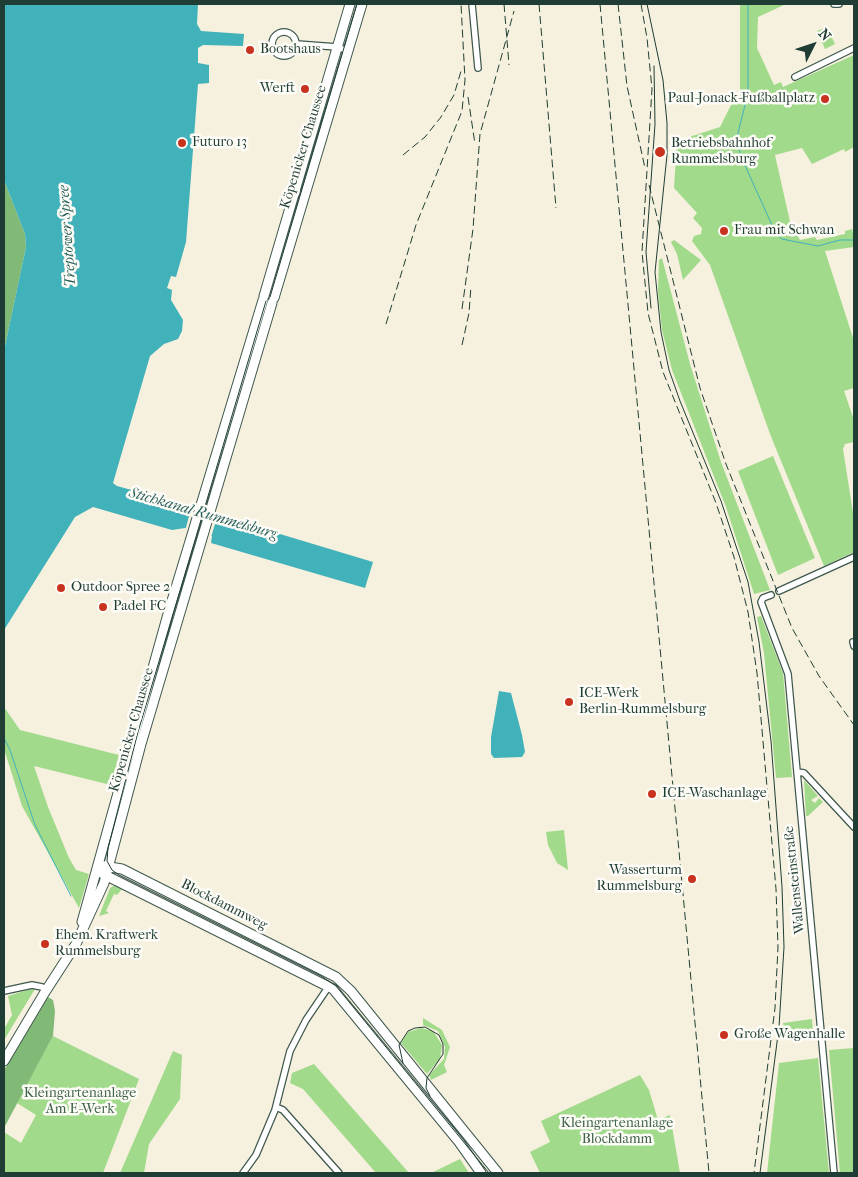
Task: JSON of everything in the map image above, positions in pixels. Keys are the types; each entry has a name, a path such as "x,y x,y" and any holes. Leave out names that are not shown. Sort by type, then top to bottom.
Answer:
{"main road":[{"name":"Köpenicker Chaussee","path":"207,506 273,301 362,4"},
{"name":"Köpenicker Chaussee","path":"207,506 264,298 349,6"},
{"path":"195,544 207,506"},
{"name":"Köpenicker Chaussee","path":"87,919 97,868 127,756 195,544"},
{"name":"Köpenicker Chaussee","path":"87,919 108,871 195,544"},
{"name":"Blockdammweg","path":"97,868 108,871 329,986 365,1026 482,1173"},
{"name":"Blockdammweg","path":"108,871 122,869 336,977 351,991 498,1173"},
{"path":"4,1050 42,987 87,919"},
{"path":"4,1061 87,919"},
{"path":"329,986 336,977"}],"street":[{"path":"472,4 478,68"},
{"path":"834,4 835,6 839,4"},
{"path":"286,31 293,34 297,44 291,54 283,56 273,50 272,42 278,32 286,31"},
{"path":"297,44 337,47 348,51"},
{"path":"795,77 854,48"},
{"path":"779,591 854,557"},
{"name":"Wallensteinstraße","path":"771,595 763,598 761,602 787,669 834,1173"},
{"path":"798,772 804,773 854,827"},
{"path":"4,991 32,986 42,987"},
{"path":"243,1173 256,1155 276,1107 290,1051 306,1020 329,986"},
{"path":"276,1107 283,1110 339,1173"}],"green space":[{"path":"740,4 786,4 758,17 757,48 774,85 781,82 783,87 854,55 854,147 845,152 844,149 812,164 802,148 775,155 793,235 797,235 800,240 815,237 817,240 845,234 845,231 852,229 854,238 854,247 825,251 854,341 854,388 844,391 854,420 854,442 845,444 843,449 854,519 854,552 824,566 770,434 710,265 692,241 694,236 701,234 702,228 693,218 697,213 674,188 677,141 720,127 731,105 740,99"},
{"path":"827,27 835,44 825,49 817,31"},
{"path":"4,180 25,234 26,247 4,351"},
{"path":"674,240 701,260 683,280 677,254 671,242"},
{"path":"662,258 690,364 721,462 770,590 754,594 726,507 672,370 662,330 658,291 659,260"},
{"path":"773,456 815,558 778,575 738,471"},
{"path":"761,616 783,673 792,777 776,778 764,653 757,617"},
{"path":"4,707 20,730 119,755 111,785 34,766 69,858 76,870 89,874 79,908 22,806 4,749"},
{"path":"804,780 818,796 811,800 815,803 819,798 823,802 808,816 806,816"},
{"path":"564,830 568,870 557,863 548,845 546,832"},
{"path":"115,885 122,889 117,895 114,894 106,911 109,913 99,916 110,888"},
{"path":"34,988 4,1040 4,1029 12,1015 8,996"},
{"path":"48,997 53,1000 55,1011 53,1036 4,1128 4,1070"},
{"path":"423,1018 442,1030 450,1047 444,1065 447,1072 431,1080 429,1075 444,1059 445,1047 438,1031 423,1025"},
{"path":"812,1019 813,1032 785,1036 783,1023"},
{"path":"421,1028 433,1031 442,1045 440,1059 427,1074 401,1043 408,1032"},
{"name":"Kleingartenanlage Am E-Werk","path":"53,1036 139,1079 103,1173 4,1173 4,1132 21,1143 36,1115 17,1103"},
{"path":"854,1048 854,1173 840,1173 829,1050"},
{"name":"Kleingartenanlage Am E-Werk","path":"173,1051 182,1055 180,1099 149,1144 144,1173 120,1173"},
{"path":"818,1058 829,1173 767,1173 779,1063"},
{"path":"314,1064 409,1173 376,1173 303,1089 290,1083 292,1073"},
{"name":"Kleingartenanlage Blockdamm","path":"640,1075 649,1090 658,1120 670,1115 680,1173 540,1173 530,1152 550,1142 541,1121"},
{"path":"460,1159 469,1173 431,1173"}],"water":[{"name":"Treptower Spree","path":"4,4 198,4 197,24 201,31 244,34 243,46 203,45 198,48 198,63 209,65 209,83 198,84 186,242 176,277 171,276 167,288 172,290 171,300 183,320 182,331 178,339 164,344 150,356 113,483 117,486 182,504 191,512 218,520 220,516 373,562 365,588 211,543 212,536 185,528 172,530 93,507 75,517 4,630 4,351 26,247 25,234 4,180"},
{"path":"499,691 511,693 525,752 522,757 494,758 491,754 491,737"}],"pier":[{"path":"191,509 216,517 218,514 209,544 209,538 185,531"}],"waterway":[{"path":"748,4 748,93 736,141 743,161 776,234 782,239 818,246 840,240 854,240"},
{"path":"4,738 10,750 35,825 71,896"}],"tram line":[{"path":"270,297 357,4"},
{"path":"647,4 663,80 667,123 667,155 655,272 661,332 669,370 721,501 748,582 759,642 771,741 782,887 784,947 779,1027 760,1173"},
{"path":"651,308 646,252 655,124 654,66"},
{"path":"266,301 138,732 108,848 107,861 112,870 119,875 321,976 336,986 489,1173"},
{"path":"403,1063 399,1045 408,1031 425,1027 439,1035 443,1044 443,1054 427,1078 426,1088 430,1096"}],"railway":[{"path":"386,324 416,225 462,111 465,80 461,4"},
{"path":"504,4 509,65"},
{"path":"539,4 556,208"},
{"path":"600,4 709,1173"},
{"path":"618,4 627,86 645,168"},
{"path":"641,4 647,38 652,89 642,252 648,313 663,372 716,503 734,557 748,612 757,673 776,889 778,947 775,1008 754,1173"},
{"path":"462,309 473,229 480,134 514,11"},
{"path":"403,155 425,137 441,117 454,95 461,71"},
{"path":"468,97 475,144"},
{"path":"649,185 700,388 726,464 792,628 819,676 854,725"},
{"path":"462,345 469,313 471,286"}],"place":[{"name":"Bootshaus","path":"250,50"},
{"name":"Werft","path":"305,89"},
{"name":"Paul-Jonack-Fußballplatz","path":"825,99"},
{"name":"Futuro 13","path":"182,143"},
{"name":"Betriebsbahnhof Rummelsburg","path":"660,152"},
{"name":"Frau mit Schwan","path":"724,231"},
{"name":"Outdoor Spree 2","path":"61,588"},
{"name":"Padel FC","path":"103,607"},
{"name":"ICE-Werk Berlin-Rummelsburg","path":"569,702"},
{"name":"ICE-Waschanlage","path":"652,794"},
{"name":"Wasserturm Rummelsburg","path":"692,879"},
{"name":"Ehem. Kraftwerk Rummelsburg","path":"45,944"},
{"name":"Große Wagenhalle","path":"724,1035"}],"water label":[{"name":"Stichkanal Rummelsburg","path":"203,514"}]}
